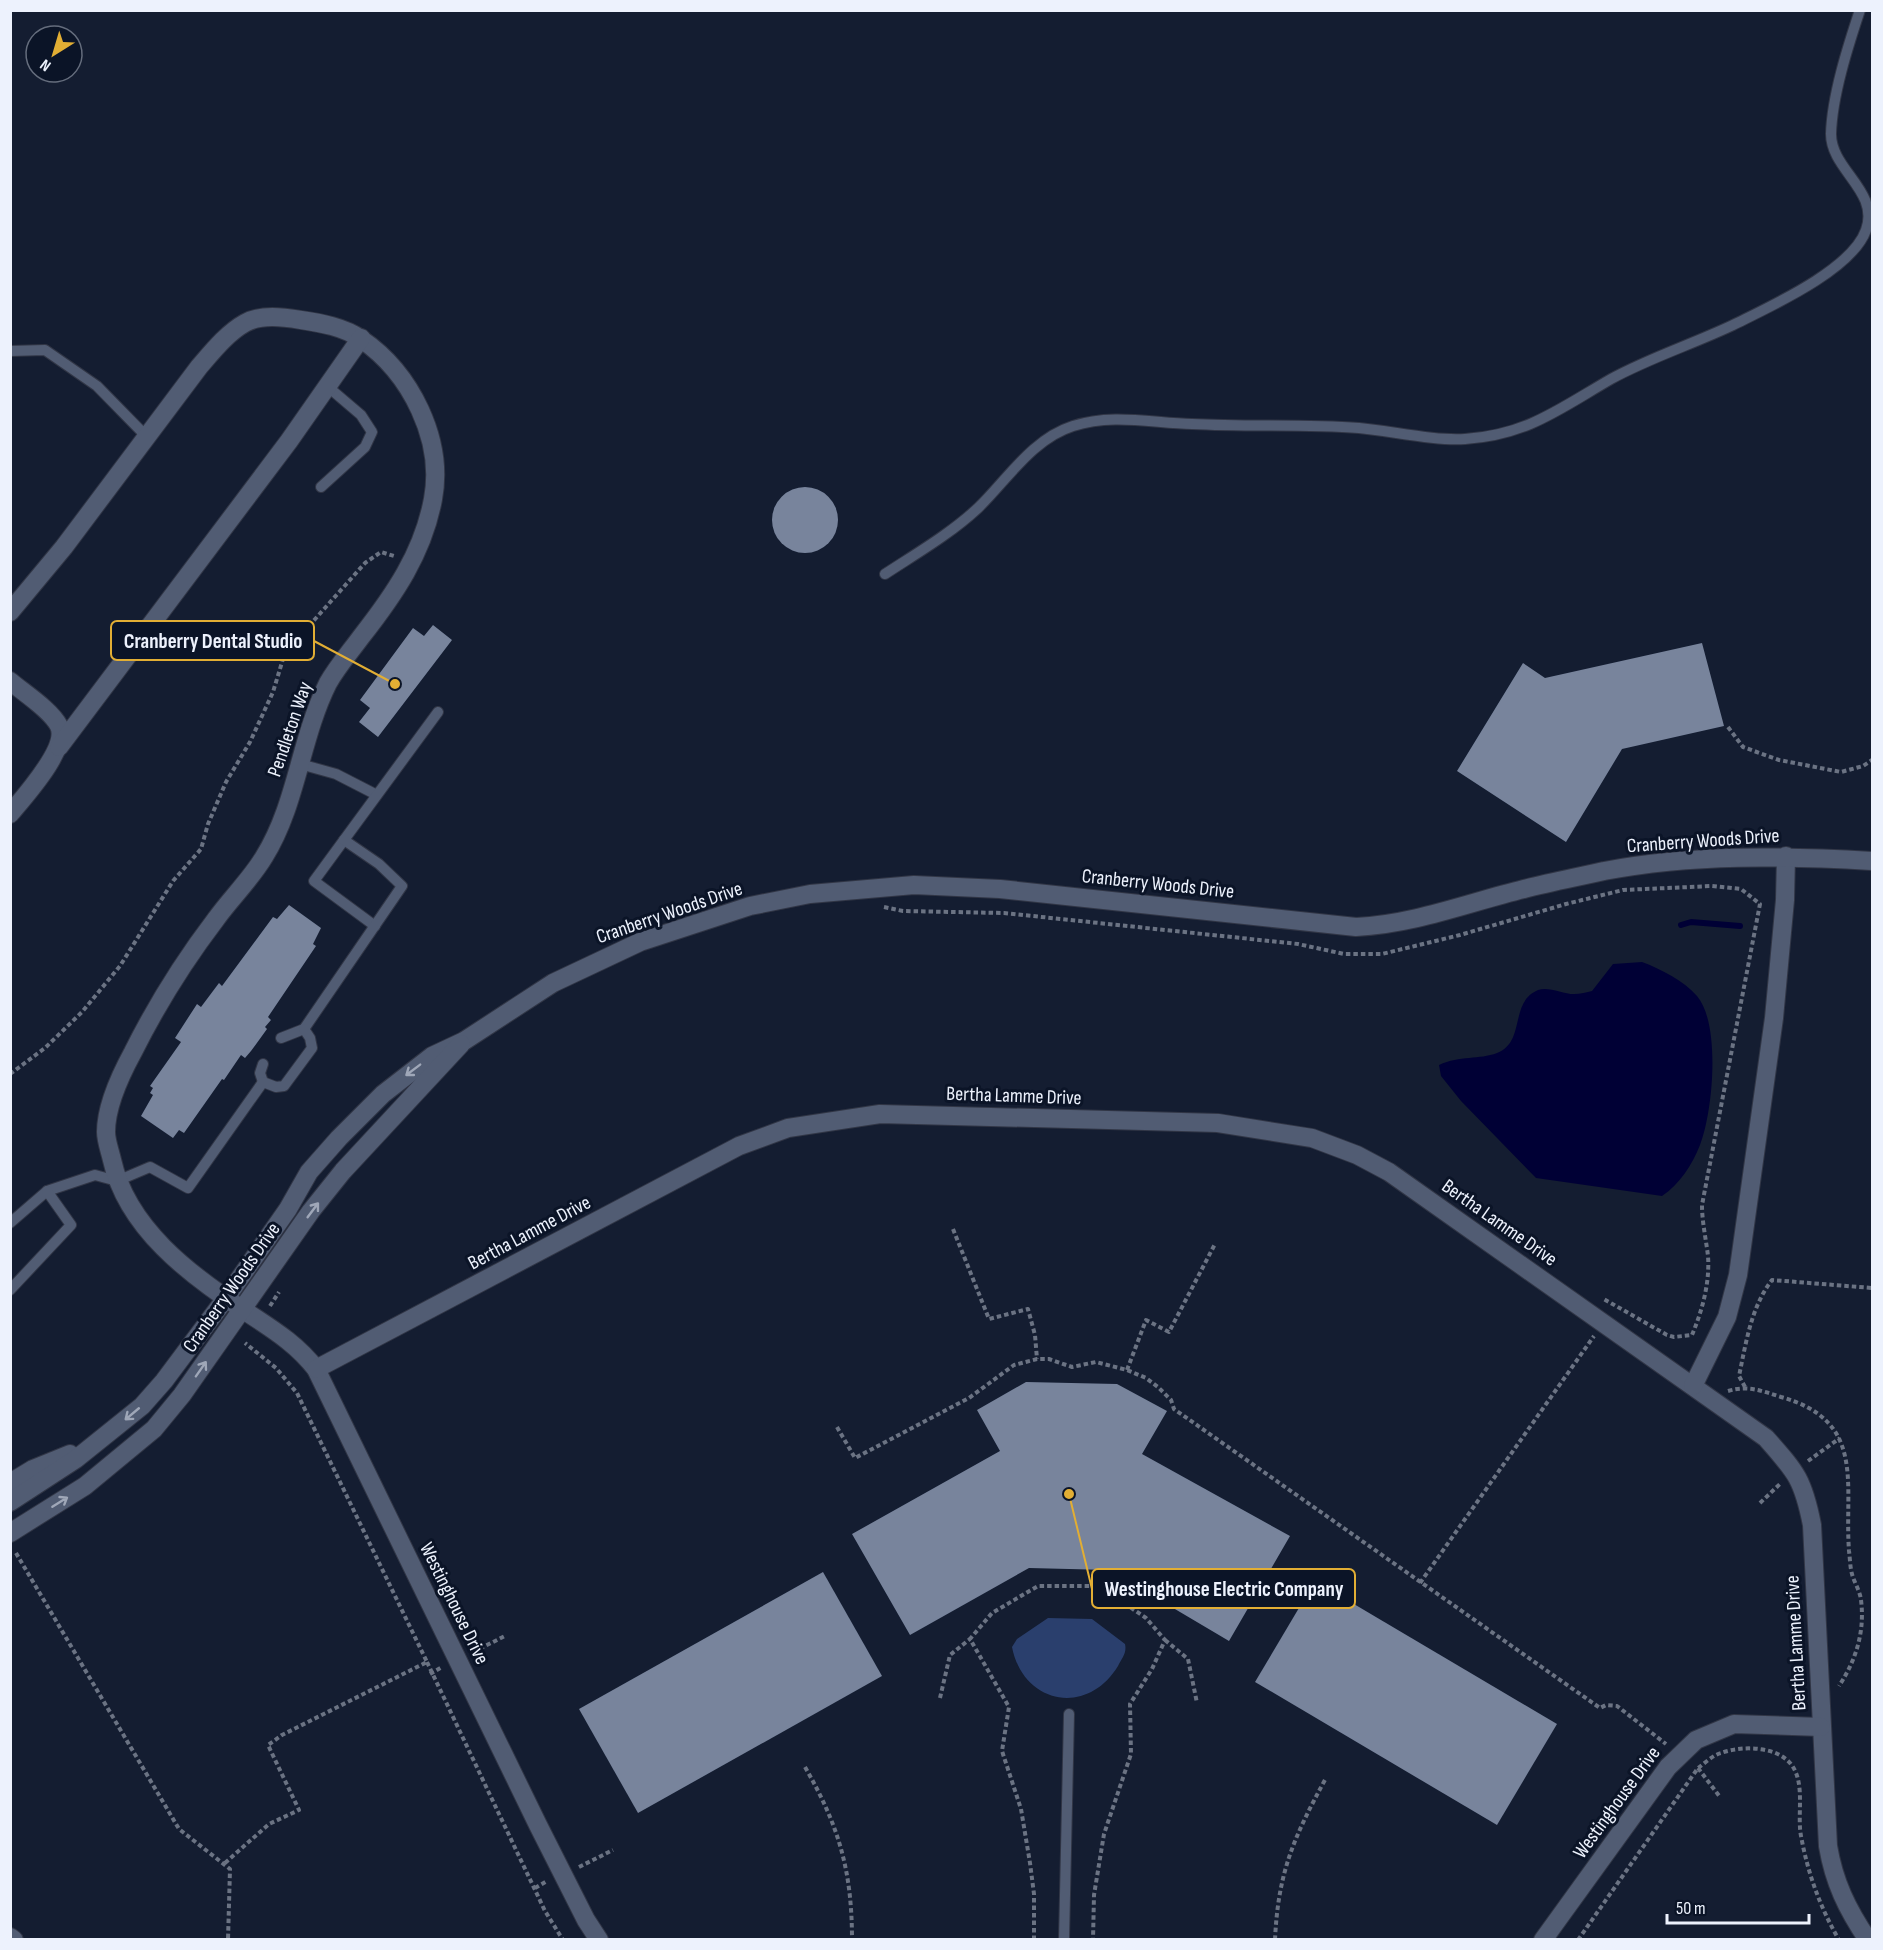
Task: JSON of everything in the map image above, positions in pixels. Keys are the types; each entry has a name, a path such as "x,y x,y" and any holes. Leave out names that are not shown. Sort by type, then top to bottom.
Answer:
{"street":[{"name":"Pendleton Way","path":"10,612 64,548 199,367 223,340 247,321 277,316 328,324 361,338 393,369 417,398 429,434 435,466 433,499 421,542 403,581 328,682 281,826 263,859 190,954 153,1012 117,1084 106,1132 117,1181 144,1228 182,1264 243,1310"},
{"path":"10,814 361,338"},
{"path":"10,681 60,728 59,747"},
{"path":"1694,1386 1727,1317 1738,1275 1774,1018 1785,900 1786,856"},
{"name":"Cranberry Woods Drive","path":"10,1502 99,1442 142,1406 164,1381 226,1298 288,1209 309,1172 339,1138 406,1075 432,1056 464,1041 554,983 640,942 750,906 810,894 914,885 1000,889 1356,927 1402,923 1523,889 1640,865 1725,857 1786,856 1872,861"},
{"name":"Cranberry Woods Drive","path":"10,1533 85,1486 154,1429 182,1395 343,1171 464,1041"},
{"name":"Bertha Lamme Drive","path":"316,1369 739,1146 788,1128 880,1114 1218,1123 1312,1138 1357,1155 1389,1172 1766,1438 1790,1465 1805,1491 1812,1525 1828,1846 1833,1875 1849,1911 1868,1940"},
{"name":"Westinghouse Drive","path":"243,1310 289,1340 302,1351 316,1369 538,1825 586,1920 599,1940"},
{"path":"10,1483 33,1469 99,1442"},
{"name":"Westinghouse Drive","path":"1544,1940 1646,1795 1680,1753 1696,1740 1734,1724 1821,1727"},
{"path":"10,1937 14,1940"}],"lane":[{"path":"885,574 950,532 979,507 1039,444 1073,426 1132,418 1190,424 1299,424 1461,439 1510,433 1564,409 1612,378 1791,297 1848,257 1866,231 1869,208 1861,189 1842,164 1831,137 1846,53 1860,10"},
{"path":"10,351 45,350 97,386 147,436"},
{"path":"321,487 365,447 372,432 361,415 327,386"},
{"path":"375,926 314,881 375,794 438,712"},
{"path":"300,764 336,774 375,794"},
{"path":"281,1038 293,1031 304,1029 402,886 379,864 344,840"},
{"path":"263,1082 276,1087 284,1086 312,1048 310,1038 304,1029"},
{"path":"263,1064 260,1073 263,1082"},
{"path":"10,1223 47,1191 95,1175 117,1181 150,1167 188,1188 263,1082"},
{"path":"10,1290 71,1225 47,1191"},
{"path":"1064,1940 1069,1714"}],"path":[{"path":"10,1074 45,1048 82,1012 120,966 173,881 201,849 208,824 226,782 250,742 273,692 283,659 300,636 365,563 381,552 412,561"},
{"path":"1728,727 1743,747 1779,760 1841,772 1863,766 1872,760"},
{"path":"1598,1295 1674,1337 1692,1335 1700,1316 1707,1280 1708,1257 1702,1204 1760,904"},
{"path":"953,1229 989,1319 1028,1309 1035,1335 1037,1359"},
{"path":"1127,1370 1146,1320 1169,1332 1215,1244"},
{"path":"1745,1387 1739,1376 1743,1355 1755,1311 1763,1291 1772,1280 1872,1288"},
{"path":"1420,1583 1604,1323"},
{"path":"1666,1341 1667,1335"},
{"path":"245,1343 270,1363 297,1393 545,1911 563,1940"},
{"path":"837,1427 855,1458 969,1398 1014,1365 1037,1359 1049,1359 1072,1367 1096,1362 1127,1370 1146,1378 1171,1400 1174,1409 1600,1708 1606,1705 1617,1707 1680,1753"},
{"path":"16,1553 180,1828 195,1844 225,1863 230,1869 228,1940"},
{"path":"940,1698 950,1655 970,1639"},
{"path":"1165,1640 1188,1659 1197,1703"},
{"path":"225,1863 269,1824 299,1810 268,1745 282,1735 427,1662"},
{"path":"1578,1940 1698,1768 1719,1753 1742,1748 1766,1750 1783,1756 1794,1768 1797,1778 1801,1835 1821,1907 1839,1940"},
{"path":"805,1767 837,1830 847,1872 852,1940"},
{"path":"1698,1768 1720,1797"},
{"path":"1275,1940 1279,1885 1289,1850 1326,1778"}],"shaded area":[{"path":"1642,962 1686,985 1705,1009 1712,1047 1711,1091 1705,1130 1697,1152 1680,1180 1662,1196 1536,1178 1461,1101 1441,1076 1439,1065 1454,1060 1490,1055 1506,1048 1512,1040 1523,1003 1538,990 1546,989 1574,994 1592,991 1613,964"},
{"path":"1048,1618 1092,1619 1125,1644 1125,1650 1118,1666 1105,1682 1090,1693 1074,1697 1058,1697 1042,1692 1029,1681 1018,1666 1012,1647 1017,1639"}],"building":[{"path":"805,487 817,490 828,497 835,508 838,520 835,532 828,543 817,550 805,553 793,550 782,543 775,532 772,520 775,508 782,497 793,490"},
{"path":"433,625 452,640 378,737 359,722 370,708 360,700 413,628 424,636"},
{"path":"1702,643 1724,726 1622,749 1566,842 1457,771 1523,663 1545,678"},
{"path":"289,905 321,928 313,944 316,946 268,1017 271,1020 265,1027 267,1029 251,1051 245,1058 241,1055 184,1133 179,1130 173,1138 141,1116 153,1095 150,1093 153,1088 150,1086 181,1042 175,1038 197,1004 201,1007 219,983 222,986 273,917 277,919"},
{"path":"1026,1382 1117,1384 1167,1411 1142,1454 1290,1536 1229,1641 1109,1570 1029,1568 910,1635 852,1534 1000,1451 977,1410"},
{"path":"823,1572 882,1676 638,1813 579,1709"},
{"path":"1315,1581 1557,1724 1497,1825 1255,1682"}],"waterway":[{"path":"1681,925 1691,922 1740,926"}],"place":[{"name":"Cranberry Dental Studio","path":"395,684"},
{"name":"Westinghouse Electric Company","path":"1069,1494"}]}
